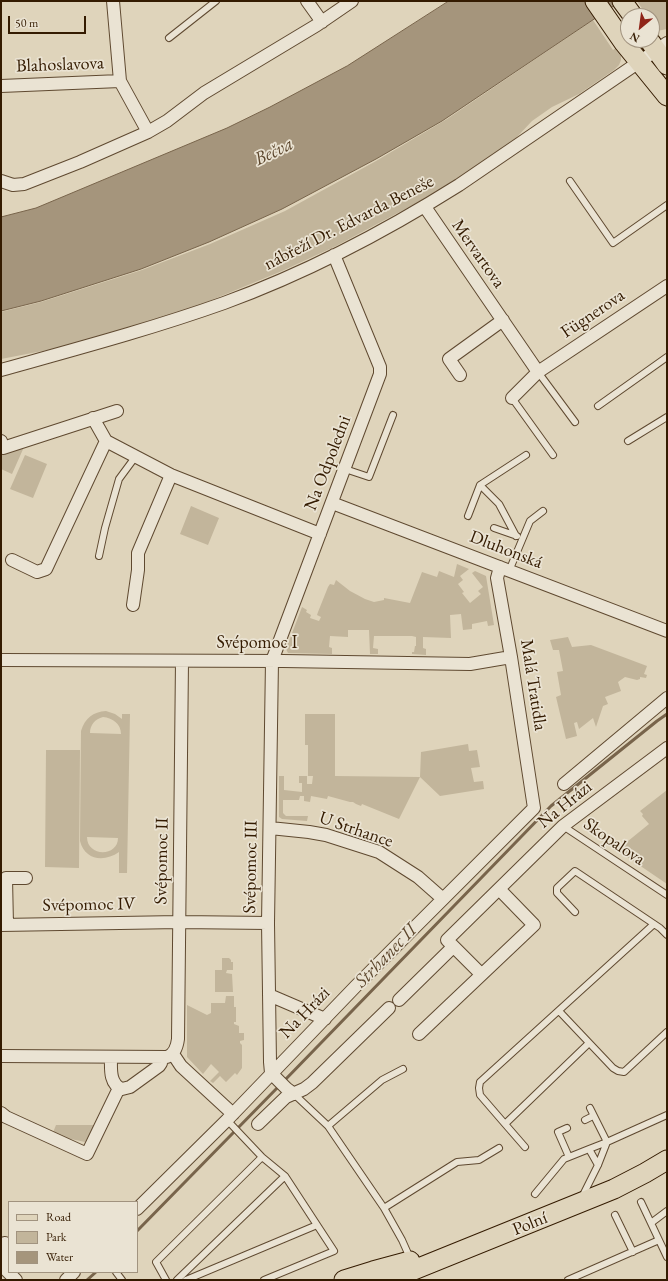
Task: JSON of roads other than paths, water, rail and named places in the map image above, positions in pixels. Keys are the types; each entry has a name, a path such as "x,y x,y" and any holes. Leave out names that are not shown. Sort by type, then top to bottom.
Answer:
{"main road":[{"path":"595,1 624,43 667,96"},
{"path":"660,48 667,65"},
{"name":"Polní","path":"389,1280 578,1205 630,1182 667,1160"},
{"path":"344,1280 372,1270 490,1240"},
{"path":"413,1280 490,1240"}],"street":[{"path":"113,1 120,81 148,132"},
{"path":"307,1 322,22"},
{"path":"1,181 13,185 24,184 80,162 148,132 167,121 204,92 322,22 352,1"},
{"name":"nábřeží Dr. Edvarda Beneše","path":"1,370 179,318 270,284 334,256 425,207 459,185 640,62 654,48"},
{"name":"Blahoslavova","path":"1,86 120,81"},
{"name":"Mervartova","path":"425,207 538,372"},
{"name":"Na Odpoledni","path":"106,441 171,475 320,534 380,374 380,366 334,256"},
{"name":"Fügnerova","path":"538,372 667,286"},
{"path":"460,374 449,359 503,320"},
{"path":"512,398 538,372"},
{"path":"2,444 117,410"},
{"path":"12,560 37,572 46,569 106,441 93,418"},
{"path":"133,605 138,570 138,553 171,475"},
{"name":"Dluhonská","path":"332,503 667,631"},
{"path":"272,661 320,534"},
{"name":"Malá Tratidla","path":"505,569 497,578 511,657 534,808"},
{"name":"Svépomoc I","path":"1,660 272,661 470,664 511,657"},
{"name":"Svépomoc II","path":"119,1088 127,1088 146,1076 159,1066 177,1046 182,661"},
{"name":"Svépomoc III","path":"272,661 268,923 269,995 282,1084"},
{"name":"Na Hrázi","path":"564,784 667,698"},
{"name":"Na Hrázi","path":"453,947 447,940 563,826 667,748"},
{"name":"Na Hrázi","path":"138,1208 231,1120 282,1084 325,1019 534,808"},
{"name":"U Strhance","path":"270,828 326,835 379,852 418,877 443,899"},
{"name":"Svépomoc IV","path":"26,878 6,878 4,925 179,922 268,923"},
{"path":"419,1034 534,925 499,889"},
{"path":"399,1000 453,947 481,974"},
{"path":"269,995 325,1019"},
{"name":"Na Hrázi","path":"282,1084 312,1083 389,1008"},
{"path":"1,1056 167,1056 181,1066 231,1120"},
{"path":"1,1113 6,1117 87,1154 119,1088 115,1085 112,1078 111,1057"},
{"name":"Na Hrázi","path":"258,1124 286,1097 282,1084"},
{"path":"5,1243 8,1272"}],"lane":[{"path":"169,38 216,1"},
{"path":"570,181 613,243 667,205"},
{"path":"598,406 667,357"},
{"path":"538,372 575,422"},
{"path":"512,398 553,455"},
{"path":"345,469 369,477 394,415"},
{"path":"628,441 667,417"},
{"path":"468,516 480,485 526,455"},
{"path":"99,556 105,528 119,479 136,456"},
{"path":"480,485 499,504 516,536"},
{"path":"505,569 523,538 530,521 543,511"},
{"path":"494,528 523,538"},
{"name":"Skopalova","path":"563,826 667,895"},
{"path":"575,912 557,893 557,888 576,871 654,924 667,935"},
{"path":"525,1147 480,1095 480,1082 654,924"},
{"path":"559,1011 613,1068 618,1071 624,1072 667,1032"},
{"path":"506,1124 589,1043"},
{"path":"328,1126 382,1080 403,1069"},
{"path":"282,1084 328,1126 384,1208 402,1240 411,1260"},
{"path":"578,1205 598,1166 607,1142 590,1108"},
{"path":"535,1194 564,1159 607,1142 667,1115"},
{"path":"585,1120 593,1116"},
{"path":"231,1120 240,1133 262,1157 285,1176 334,1251 264,1280"},
{"path":"568,1128 558,1132 569,1157"},
{"path":"384,1208 457,1162 479,1160 499,1148"},
{"path":"589,1149 598,1166"},
{"path":"166,1280 156,1262 262,1157"},
{"path":"177,1280 285,1176"},
{"path":"641,1202 667,1257"},
{"path":"651,1223 667,1211"},
{"path":"615,1215 633,1252"},
{"path":"186,1280 317,1225"},
{"path":"568,1280 660,1240"}],"water":[{"name":"Bečva","path":"449,1 621,1 442,121 376,159 282,209 209,242 141,269 41,301 1,311 1,217 36,208 227,128 347,66"}],"waterway":[{"name":"Strhanec II","path":"284,1081 551,806 667,714"},
{"name":"Strhanec II","path":"138,1230 280,1085"},
{"name":"Strhanec II","path":"87,1280 95,1273"}]}
